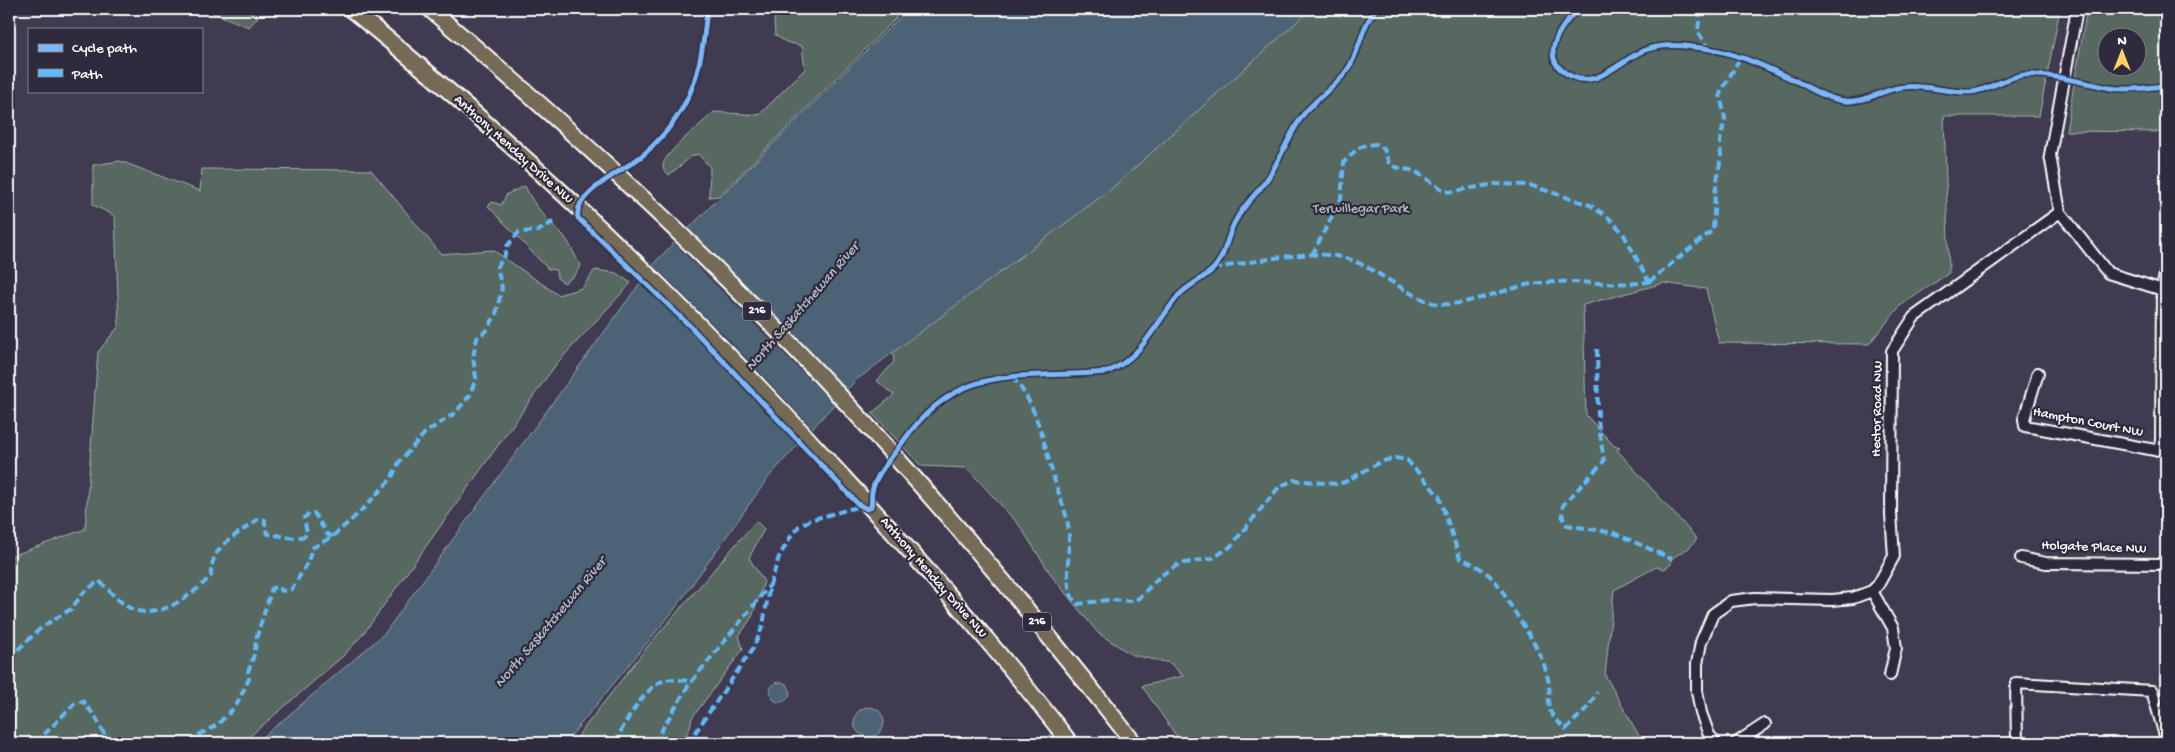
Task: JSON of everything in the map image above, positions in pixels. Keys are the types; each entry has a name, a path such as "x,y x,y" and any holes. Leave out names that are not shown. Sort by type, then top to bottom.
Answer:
{"highway":[{"name":"Anthony Henday Drive NW","path":"351,9 467,107 530,164 625,252 724,349 957,604 1070,743"},
{"name":"216","path":"430,9 566,128 658,213 756,309 849,406 937,504 1029,611 1134,743"}],"street":[{"path":"2078,9 2050,155 2060,212 2108,273 2164,290 2166,269"},
{"name":"Hector Road NW","path":"1872,591 1878,585 1894,556 1891,514 1892,351 1914,316 2060,212"},
{"name":"Hampton Court NW","path":"2038,373 2024,419 2025,426 2155,450 2159,449 2161,441 2164,290"},
{"name":"Holgate Place NW","path":"2022,558 2046,563 2166,564"},
{"path":"1716,743 1709,734 1701,713 1697,691 1697,664 1701,642 1712,614 1732,601 1755,598 1832,600 1853,598 1872,591 1894,634 1896,648 1890,674"},
{"path":"2017,743 2016,683 2152,691 2166,739"},
{"path":"1736,743 1765,724"}],"green space":[{"path":"203,9 249,9 258,17 249,27"},
{"path":"791,9 905,9 719,196 709,197 710,167 698,154 692,156 669,175 663,168 665,159 677,145 714,112 759,115 805,69 802,46 786,42 775,35 774,19"},
{"name":"Terwillegar Park","path":"1311,9 2060,9 2039,116 1944,116 1949,273 1900,306 1869,344 1719,343 1706,289 1664,283 1583,305 1586,415 1614,446 1620,448 1617,450 1697,539 1689,548 1672,558 1671,564 1665,569 1656,567 1614,590 1605,675 1643,743 1181,743 1142,686 1183,676 1170,663 1132,655 1098,633 1054,579 1019,525 967,468 921,466 872,413 894,395 877,381 894,362 893,352 1111,189"},
{"path":"2087,9 2166,9 2166,132 2066,131"},
{"path":"120,161 200,191 202,169 371,170 441,254 493,250 558,295 582,288 595,270 616,273 631,283 557,363 364,633 343,656 242,743 9,743 9,557 85,529 98,352 119,326 115,216 93,205 93,165"},
{"path":"525,186 537,207 566,239 581,265 575,275 564,283 557,278 556,270 548,269 488,206 492,202 501,205 507,194"},
{"path":"756,521 764,529 749,558 764,582 752,617 739,636 743,649 692,718 689,730 680,743 576,743 580,733 648,646"}],"water":[{"name":"North Saskatchewan River","path":"908,9 1311,9 1111,189 855,381 768,478 674,610 565,743 256,743 384,634 656,261"},
{"path":"780,682 787,685 790,692 787,699 780,702 773,699 770,692 773,685"},
{"path":"869,707 880,711 884,722 880,733 869,737 858,733 854,722 858,711"}],"pier":[{"path":"685,228 761,301 848,392 836,406 672,241"},
{"path":"651,263 729,340 814,430 801,445 717,355 639,280"}],"marked path":[{"path":"1700,9 1698,32 1709,49"},
{"path":"1649,282 1713,230 1715,193 1721,156 1720,141 1725,119 1720,94 1740,58"},
{"path":"1312,255 1341,199 1344,162 1357,149 1366,145 1377,144 1384,149 1389,163 1395,167 1415,171 1445,191 1450,192 1494,184 1529,185 1590,205 1609,218 1623,233 1649,282"},
{"path":"190,743 193,738 217,725 236,706 249,679 248,672 255,652 256,639 272,588 277,587 283,591 292,589 308,562 312,548 332,537 359,513 391,479 399,462 425,433 455,413 470,395 476,378 473,357 477,338 487,330 496,314 502,288 497,267 504,258 507,246 519,232 538,231 556,220"},
{"path":"1214,268 1303,255 1338,257 1354,261 1418,297 1438,304 1459,303 1521,286 1546,282 1620,284 1649,282"},
{"path":"1597,349 1598,420 1604,461 1564,504 1562,509 1563,517 1567,525 1614,533 1672,559"},
{"path":"1012,377 1021,387 1034,412 1065,513 1069,534 1068,582 1073,599 1078,604 1108,600 1134,601 1160,576 1179,564 1213,558 1230,547 1279,487 1294,480 1336,484 1345,482 1380,462 1395,458 1407,460 1439,496 1460,558 1481,569 1494,580 1501,588 1530,636 1540,655 1547,675 1549,709 1552,715 1566,729 1589,706 1597,692"},
{"path":"688,743 754,647 763,625 770,585 779,557 791,536 799,526 810,520 861,506"},
{"path":"9,658 42,627 71,609 84,592 99,581 127,606 142,612 164,609 186,598 211,576 212,565 220,549 258,519 265,520 265,529 268,534 295,538 305,536 307,533 304,518 309,513 314,513 327,534 332,537"},
{"path":"654,743 688,686 770,585"},
{"path":"615,743 642,698 657,684 668,679 692,681"},
{"path":"36,743 74,704 83,701 96,718 109,743"}],"cycle path":[{"path":"707,9 702,52 684,106 660,139 643,155 602,182 583,200 578,209 578,218 692,328 858,504 867,509 871,507 874,486 884,466 924,416 946,398 969,386 993,379 1107,372 1130,358 1147,339 1178,296 1210,272 1218,263 1239,214 1268,178 1303,115 1348,69 1356,54 1367,23 1377,9"},
{"path":"1578,9 1564,25 1555,43 1553,52 1555,61 1561,69 1571,76 1581,79 1590,79 1609,72 1645,50 1656,47 1687,46 1720,51 1746,59 1826,96 1845,101 1860,100 1888,90 1911,86 1954,91 1978,91 2010,78 2024,75 2056,77 2117,89 2166,86"}]}
